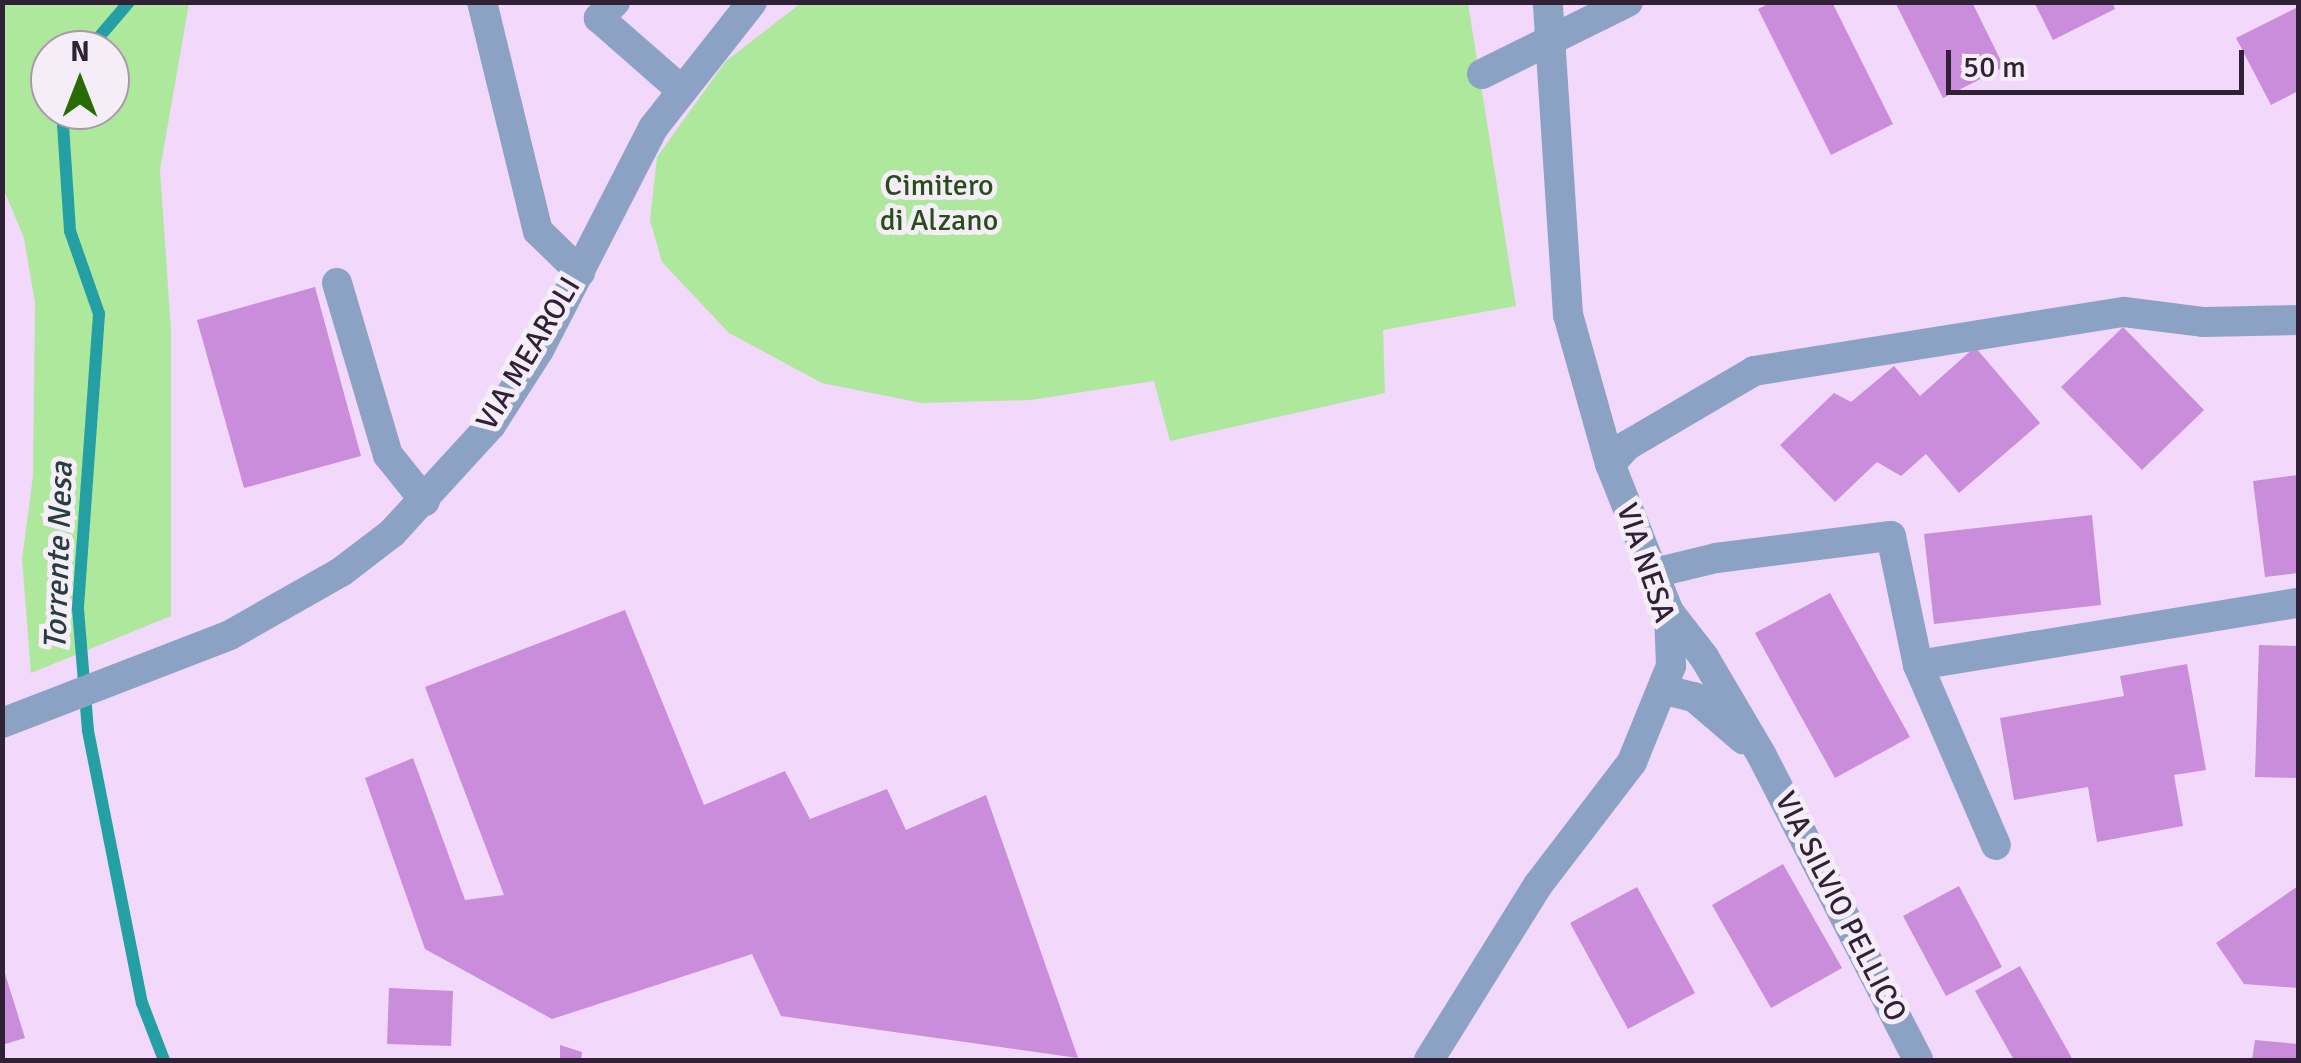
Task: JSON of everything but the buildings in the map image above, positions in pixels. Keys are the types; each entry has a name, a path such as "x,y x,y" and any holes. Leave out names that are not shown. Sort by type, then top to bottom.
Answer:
{"street":[{"path":"482,2 538,230 580,272"},
{"name":"VIA MEAROLI","path":"2,722 230,636 341,572 425,501 491,425 580,272 653,128 752,2"},
{"name":"VIA NESA","path":"1428,1060 1538,885 1632,762 1665,690 1669,612 1650,574 1610,464 1568,315 1548,2"},
{"path":"1482,74 1628,2"},
{"path":"600,8 680,89"},
{"path":"337,284 388,455 425,501"},
{"path":"1610,464 1628,445 1754,370 2124,312 2204,322 2298,320"},
{"path":"1650,574 1716,558 1892,536 1918,664 1996,845"},
{"path":"1918,664 2298,603"},
{"name":"VIA SILVIO PELLICO","path":"1669,612 1704,656 1761,754 1918,1060"},
{"name":"VIA SILVIO PELLICO","path":"1665,690 1694,697 1761,754"}],"green space":[{"path":"4,2 189,3 160,170 171,330 171,616 31,673 22,559 33,476 35,303 24,238 3,188"},
{"name":"Cimitero di Alzano","path":"801,3 1468,3 1516,306 1383,330 1385,393 1170,441 1154,381 1031,400 922,403 822,383 729,333 662,262 650,220 657,157 726,61"}],"waterway":[{"name":"Torrente Nesa","path":"105,30 129,2"},
{"name":"Torrente Nesa","path":"63,130 70,231 99,314 78,609 88,731 142,1003 164,1060"}]}
